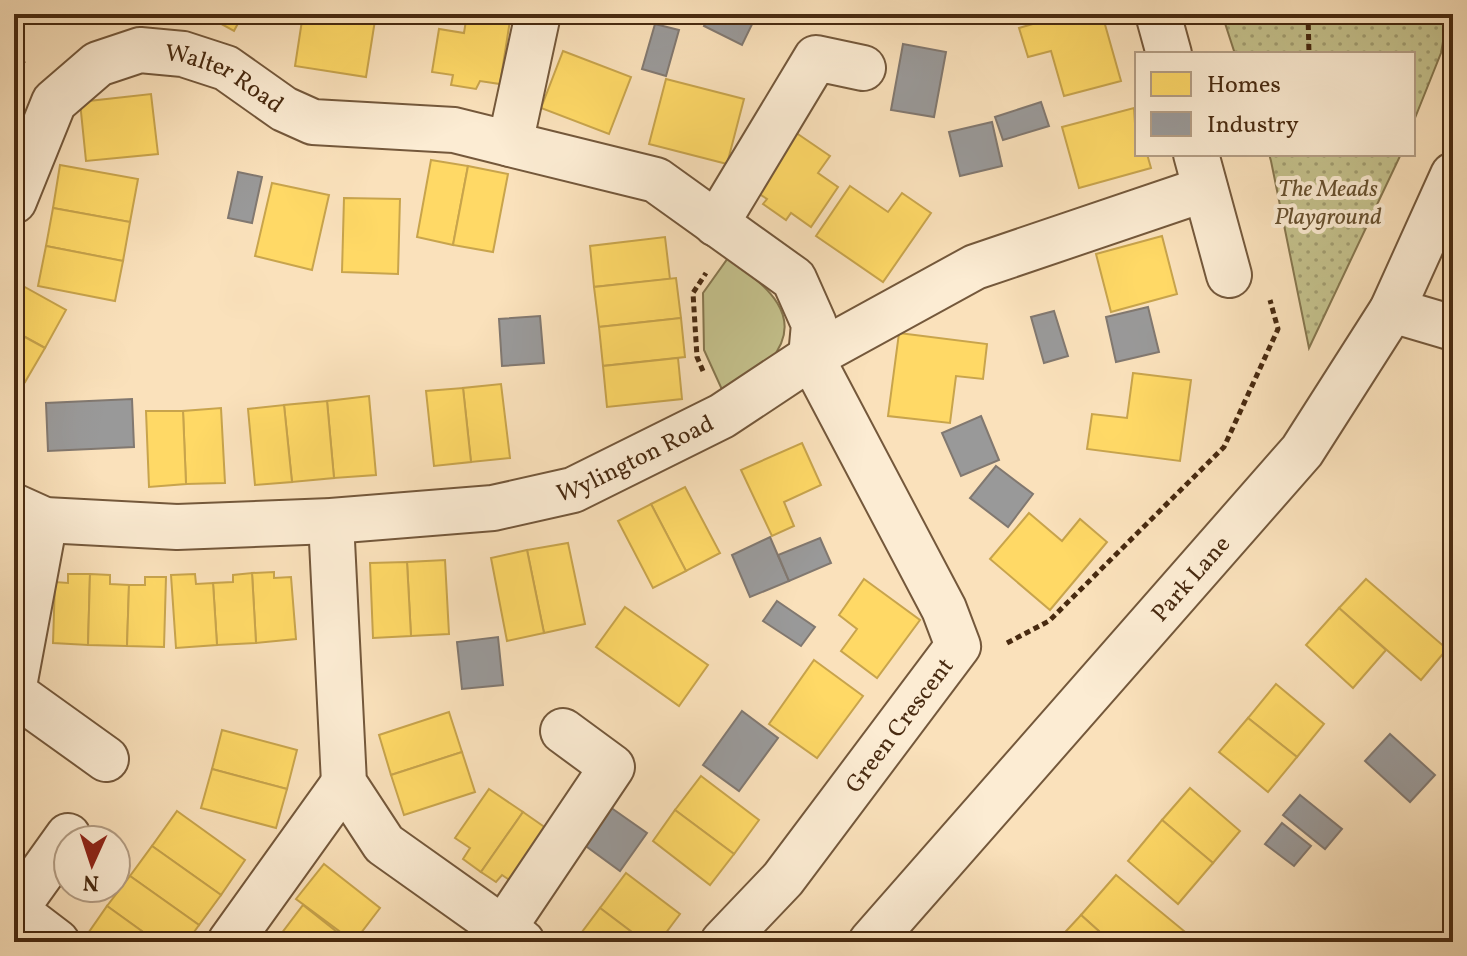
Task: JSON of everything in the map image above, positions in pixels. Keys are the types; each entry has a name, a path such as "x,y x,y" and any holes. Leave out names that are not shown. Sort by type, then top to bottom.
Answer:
{"street":[{"path":"510,144 538,14"},
{"path":"1158,14 1168,52"},
{"name":"Walter Road","path":"14,201 54,102 98,64 140,50 183,54 226,68 284,109 313,122 454,130 656,180 794,279 814,324 811,357"},
{"path":"724,229 816,58 863,68"},
{"name":"Wylington Road","path":"29,513 177,527 331,521 493,508 573,490 722,416 811,357 975,267 1200,172 1248,281"},
{"name":"Park Lane","path":"871,942 1302,451 1392,310 1453,175"},
{"path":"1392,310 1453,328"},
{"name":"Green Crescent","path":"723,942 783,879 958,646 944,609 811,357"},
{"path":"14,686 29,513"},
{"path":"331,521 344,783 384,844 513,935 612,767 563,731"},
{"path":"14,693 106,759"},
{"path":"230,942 344,783"},
{"path":"52,858 15,910 57,942"}],"path":[{"path":"1308,14 1309,52"},
{"path":"722,416 697,357 693,293 724,229"},
{"path":"958,646 1011,643 1049,621 1224,447 1278,329 1248,281"}],"green space":[{"name":"The Meads Playground","path":"1222,14 1448,14 1441,53 1415,118 1415,52 1234,52"},
{"name":"The Meads Playground","path":"1270,156 1400,156 1309,348"},
{"path":"728,258 767,289 783,315 785,329 781,344 766,366 724,394 704,350 703,293"}],"building: Homes":[{"path":"203,14 243,14 234,31"},
{"path":"303,14 376,14 366,77 295,66"},
{"path":"467,14 511,14 500,84 480,81 476,89 451,85 453,75 432,72 439,29 464,33"},
{"path":"1067,14 1102,14 1121,81 1064,96 1051,51 1028,57 1019,28"},
{"path":"563,51 631,77 609,134 541,108"},
{"path":"666,79 744,99 727,164 649,144"},
{"path":"151,94 158,154 86,161 80,102"},
{"path":"1134,108 1135,156 1148,156 1151,168 1079,188 1062,127"},
{"path":"792,130 830,156 818,173 838,187 811,227 791,213 786,220 763,204 767,199 752,189"},
{"path":"431,160 468,166 453,245 417,237"},
{"path":"60,165 138,179 130,222 53,208"},
{"path":"468,166 508,174 493,252 453,245"},
{"path":"272,183 329,195 312,270 255,256"},
{"path":"850,186 888,212 902,193 931,213 883,282 816,236"},
{"path":"344,198 400,199 398,274 342,272"},
{"path":"53,208 130,222 123,261 46,246"},
{"path":"1162,236 1177,294 1111,312 1096,254"},
{"path":"665,237 670,279 594,287 590,246"},
{"path":"46,246 123,261 115,301 38,286"},
{"path":"676,278 681,318 599,327 594,287"},
{"path":"14,281 66,310 45,348 14,331"},
{"path":"681,318 685,357 603,366 599,327"},
{"path":"14,331 45,348 25,382 14,375"},
{"path":"899,333 987,344 983,379 956,376 950,423 888,416"},
{"path":"678,358 682,399 607,407 603,366"},
{"path":"1133,373 1191,380 1180,461 1087,449 1092,414 1127,418"},
{"path":"501,384 510,458 471,462 463,388"},
{"path":"463,388 471,462 434,466 426,391"},
{"path":"369,396 376,475 334,478 327,401"},
{"path":"327,401 334,478 292,482 284,405"},
{"path":"284,405 292,482 255,485 248,409"},
{"path":"221,408 225,483 186,484 183,411"},
{"path":"146,411 183,411 186,484 149,487"},
{"path":"802,443 821,485 784,502 794,526 772,536 741,470"},
{"path":"685,487 720,553 686,571 651,504"},
{"path":"651,504 686,571 653,588 618,521"},
{"path":"1029,513 1062,541 1080,519 1107,542 1050,610 990,559"},
{"path":"568,543 585,624 544,633 527,550"},
{"path":"527,550 544,633 507,641 491,558"},
{"path":"445,560 449,634 411,636 407,562"},
{"path":"407,562 411,636 373,638 370,563"},
{"path":"274,572 274,578 291,577 296,639 256,643 252,573"},
{"path":"252,573 256,643 217,645 213,583 233,582 233,575"},
{"path":"68,574 90,574 88,645 53,643 55,582 68,583"},
{"path":"90,574 110,575 110,584 129,585 127,646 88,645"},
{"path":"195,574 196,584 213,583 217,645 176,648 171,575"},
{"path":"145,577 166,577 164,647 127,646 129,585 145,585"},
{"path":"864,579 920,620 877,678 841,651 857,629 839,615"},
{"path":"1366,579 1447,649 1421,680 1339,608"},
{"path":"625,607 708,665 679,706 596,647"},
{"path":"1339,608 1386,650 1353,688 1306,645"},
{"path":"814,660 863,696 817,758 769,724"},
{"path":"1276,684 1324,724 1297,757 1248,718"},
{"path":"449,712 462,752 391,775 379,735"},
{"path":"1248,718 1297,757 1268,792 1219,752"},
{"path":"222,730 297,750 287,789 212,769"},
{"path":"462,752 475,792 404,815 391,775"},
{"path":"212,769 287,789 276,828 201,808"},
{"path":"701,776 759,820 734,854 675,810"},
{"path":"1190,788 1240,831 1213,863 1162,820"},
{"path":"489,789 523,812 481,872 463,859 470,848 455,838"},
{"path":"675,810 734,854 710,885 653,841"},
{"path":"177,811 245,860 221,895 152,846"},
{"path":"523,812 553,833 517,885 502,875 496,882 481,872"},
{"path":"1162,820 1213,863 1178,904 1128,861"},
{"path":"152,846 221,895 199,925 132,877"},
{"path":"324,864 380,908 354,942 296,899"},
{"path":"626,873 680,914 659,942 645,942 600,908"},
{"path":"1116,875 1184,931 1174,942 1156,942 1147,934 1140,942 1111,942 1081,915"},
{"path":"132,877 199,925 187,942 157,942 107,906 132,904"},
{"path":"303,905 337,932 329,942 275,942"},
{"path":"107,906 157,942 82,942"},
{"path":"600,908 645,942 576,940"},
{"path":"1081,915 1111,942 1056,942"}],"building: Industry":[{"path":"394,14 430,14 430,20"},
{"path":"710,14 757,14 742,45 704,26"},
{"path":"1011,14 1042,14 1013,21"},
{"path":"655,24 679,30 666,76 642,69"},
{"path":"903,44 946,52 934,117 891,110"},
{"path":"1041,102 1049,126 1003,140 995,117"},
{"path":"992,122 1002,166 960,176 949,132"},
{"path":"238,172 262,177 252,223 228,218"},
{"path":"1148,307 1159,352 1116,362 1106,317"},
{"path":"1054,311 1068,356 1044,363 1031,317"},
{"path":"540,316 544,363 502,366 499,319"},
{"path":"132,399 134,447 48,451 46,403"},
{"path":"981,416 999,460 961,476 942,433"},
{"path":"996,466 1033,494 1008,527 970,498"},
{"path":"770,537 789,581 750,597 732,555"},
{"path":"820,538 831,563 789,581 778,555"},
{"path":"777,601 815,627 801,646 763,621"},
{"path":"498,637 503,685 462,689 457,642"},
{"path":"742,711 778,738 739,791 703,765"},
{"path":"1390,734 1435,775 1410,802 1365,761"},
{"path":"1300,795 1342,829 1325,849 1283,815"},
{"path":"610,807 647,833 620,871 583,844"},
{"path":"1282,823 1311,846 1294,866 1265,844"}]}
